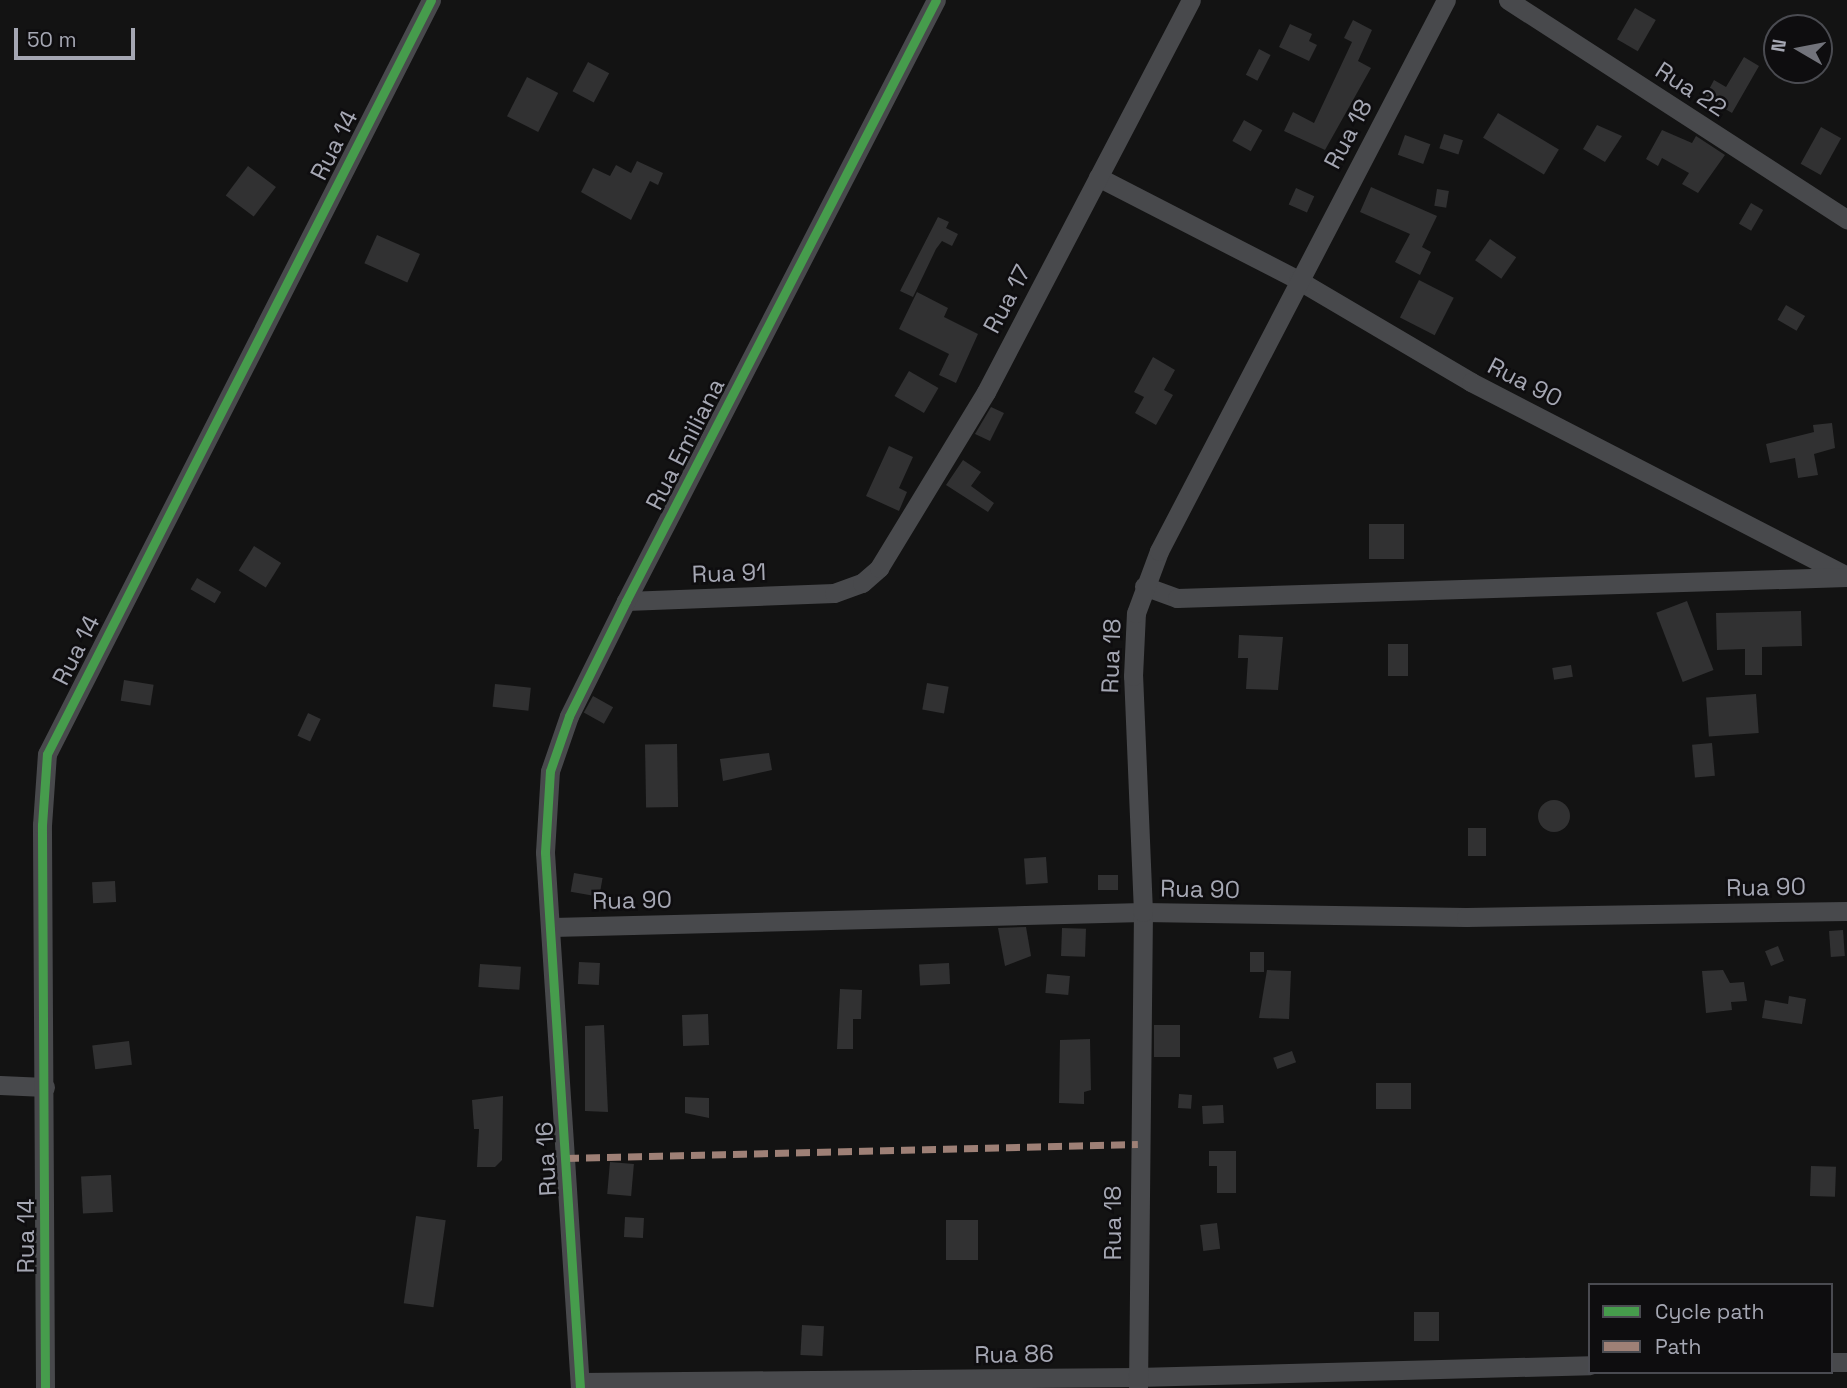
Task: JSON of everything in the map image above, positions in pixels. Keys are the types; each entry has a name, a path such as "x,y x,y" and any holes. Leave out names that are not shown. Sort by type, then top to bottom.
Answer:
{"street":[{"name":"Rua 14","path":"45,1388 42,824 47,754 430,0"},
{"name":"Rua Emiliana","path":"552,927 545,852 550,771 569,716 936,0"},
{"name":"Rua 17","path":"834,593 862,583 895,545 986,392 1191,0"},
{"name":"Rua 18","path":"1138,1382 1143,912 1133,647 1144,586 1298,280 1446,0"},
{"name":"Rua 22","path":"1508,0 1847,219"},
{"name":"Rua 90","path":"1098,177 1298,280 1471,382 1847,576"},
{"path":"1144,586 1177,598 1847,576"},
{"name":"Rua 91","path":"626,601 834,593"},
{"name":"Rua 90","path":"552,927 1143,912 1466,917 1847,911"},
{"name":"Rua 16","path":"552,927 580,1385"},
{"path":"0,1085 45,1087"},
{"name":"Rua 86","path":"580,1385 1138,1382 1448,1367 1588,1365"}],"building":[{"path":"1635,8 1656,20 1638,51 1617,39"},
{"path":"1353,20 1372,30 1358,61 1371,68 1325,150 1284,131 1293,112 1314,123 1352,42 1344,38"},
{"path":"1290,24 1312,34 1309,41 1317,45 1309,61 1279,47"},
{"path":"1259,49 1271,55 1257,81 1246,75"},
{"path":"1744,57 1759,66 1732,113 1705,97 1714,80 1726,87"},
{"path":"588,62 609,73 594,102 573,91"},
{"path":"527,77 558,93 538,132 507,116"},
{"path":"1498,113 1559,150 1544,174 1483,138"},
{"path":"1244,120 1262,130 1251,151 1232,141"},
{"path":"1597,125 1622,136 1605,162 1583,149"},
{"path":"1821,127 1841,138 1821,175 1801,164"},
{"path":"1662,130 1692,143 1696,136 1725,155 1698,193 1682,184 1689,173 1662,158 1658,166 1646,159"},
{"path":"1444,134 1463,140 1458,154 1439,148"},
{"path":"1405,135 1430,144 1423,164 1398,155"},
{"path":"637,161 663,173 658,185 650,181 631,220 581,192 593,168 610,176 616,165 631,173"},
{"path":"248,166 276,187 254,217 226,196"},
{"path":"1371,187 1437,216 1422,247 1431,252 1420,275 1395,262 1410,234 1360,212"},
{"path":"1296,188 1314,196 1307,213 1289,204"},
{"path":"1437,189 1449,191 1446,208 1434,206"},
{"path":"1751,203 1763,210 1751,231 1739,224"},
{"path":"938,217 949,222 946,228 958,234 952,246 942,241 936,249 913,297 900,291"},
{"path":"377,235 420,254 407,282 364,263"},
{"path":"1490,239 1516,257 1501,279 1475,260"},
{"path":"1419,280 1454,298 1435,335 1400,317"},
{"path":"917,292 948,308 944,317 978,334 956,383 939,375 949,354 899,329"},
{"path":"1786,305 1805,316 1797,331 1778,320"},
{"path":"1153,357 1175,370 1164,390 1173,395 1156,425 1135,413 1144,397 1134,392"},
{"path":"909,371 938,388 924,413 894,396"},
{"path":"991,407 1004,413 990,441 975,434"},
{"path":"1832,423 1835,448 1814,454 1818,475 1798,478 1795,458 1770,463 1766,444 1814,432 1813,425"},
{"path":"889,446 913,457 899,488 907,492 899,511 866,496"},
{"path":"963,460 981,472 971,486 994,503 988,512 946,485"},
{"path":"1369,524 1404,524 1404,559 1369,559"},
{"path":"254,546 281,563 266,588 239,571"},
{"path":"197,578 221,592 215,603 190,589"},
{"path":"1687,601 1714,670 1683,682 1656,613"},
{"path":"1801,611 1802,646 1762,647 1762,675 1745,675 1745,649 1717,650 1716,613"},
{"path":"1239,635 1283,637 1278,690 1246,689 1248,658 1238,658"},
{"path":"1388,644 1408,644 1408,676 1388,676"},
{"path":"1571,665 1573,677 1554,680 1552,668"},
{"path":"124,680 154,685 150,705 121,701"},
{"path":"927,683 949,687 944,713 922,710"},
{"path":"495,684 531,688 528,711 493,707"},
{"path":"1756,694 1759,733 1709,736 1706,697"},
{"path":"593,696 613,707 604,724 584,713"},
{"path":"308,713 321,719 310,742 297,736"},
{"path":"1712,743 1715,776 1695,778 1692,745"},
{"path":"677,744 678,807 646,808 645,745"},
{"path":"769,753 772,770 723,781 720,759"},
{"path":"1554,800 1565,805 1570,816 1565,827 1554,832 1543,827 1538,816 1543,805"},
{"path":"1468,828 1486,828 1486,856 1468,856"},
{"path":"1046,857 1048,883 1026,884 1024,859"},
{"path":"574,873 603,878 599,897 571,892"},
{"path":"1098,875 1118,875 1118,890 1098,890"},
{"path":"115,881 116,902 93,903 92,882"},
{"path":"1026,927 1031,956 1005,966 998,928"},
{"path":"1062,928 1086,929 1085,957 1061,956"},
{"path":"1843,930 1845,956 1831,957 1829,931"},
{"path":"1778,946 1784,961 1771,966 1765,951"},
{"path":"1250,952 1264,952 1264,972 1250,972"},
{"path":"579,962 600,963 599,985 578,984"},
{"path":"949,963 950,984 920,986 919,965"},
{"path":"480,964 521,967 519,990 478,987"},
{"path":"1267,970 1291,971 1289,1019 1259,1018"},
{"path":"1723,970 1730,983 1744,982 1747,1001 1731,1002 1732,1010 1706,1013 1702,971"},
{"path":"1047,974 1070,976 1068,995 1045,993"},
{"path":"840,989 862,990 861,1019 853,1019 853,1049 837,1049"},
{"path":"1789,996 1806,999 1802,1024 1762,1018 1765,1000 1788,1004"},
{"path":"708,1014 709,1045 683,1046 682,1015"},
{"path":"604,1025 608,1112 585,1111 585,1026"},
{"path":"1154,1025 1180,1025 1180,1057 1154,1057"},
{"path":"1090,1039 1091,1090 1084,1092 1084,1104 1059,1103 1060,1040"},
{"path":"129,1041 132,1065 95,1069 92,1046"},
{"path":"1292,1051 1296,1062 1277,1069 1273,1058"},
{"path":"1376,1083 1411,1083 1411,1109 1376,1109"},
{"path":"1179,1094 1192,1095 1191,1109 1178,1108"},
{"path":"503,1096 502,1160 495,1167 477,1167 479,1129 474,1129 472,1100"},
{"path":"685,1097 709,1098 709,1118 685,1113"},
{"path":"1223,1105 1224,1123 1203,1124 1202,1106"},
{"path":"1209,1151 1236,1151 1236,1193 1217,1193 1217,1166 1209,1166"},
{"path":"610,1162 634,1164 631,1196 607,1194"},
{"path":"1811,1166 1836,1167 1835,1197 1810,1196"},
{"path":"111,1175 113,1212 83,1214 81,1177"},
{"path":"416,1216 446,1220 433,1307 404,1303"},
{"path":"625,1217 644,1218 643,1238 624,1237"},
{"path":"946,1220 978,1220 978,1260 946,1260"},
{"path":"1217,1223 1220,1249 1203,1251 1200,1225"},
{"path":"1414,1312 1439,1312 1439,1341 1414,1341"},
{"path":"802,1325 824,1326 822,1356 800,1355"}],"marked path":[{"path":"565,1158 1138,1144"}],"cycle path":[{"path":"45,1388 42,825 47,754 431,0"},
{"path":"580,1388 545,852 550,771 569,716 626,601 936,0"}]}
